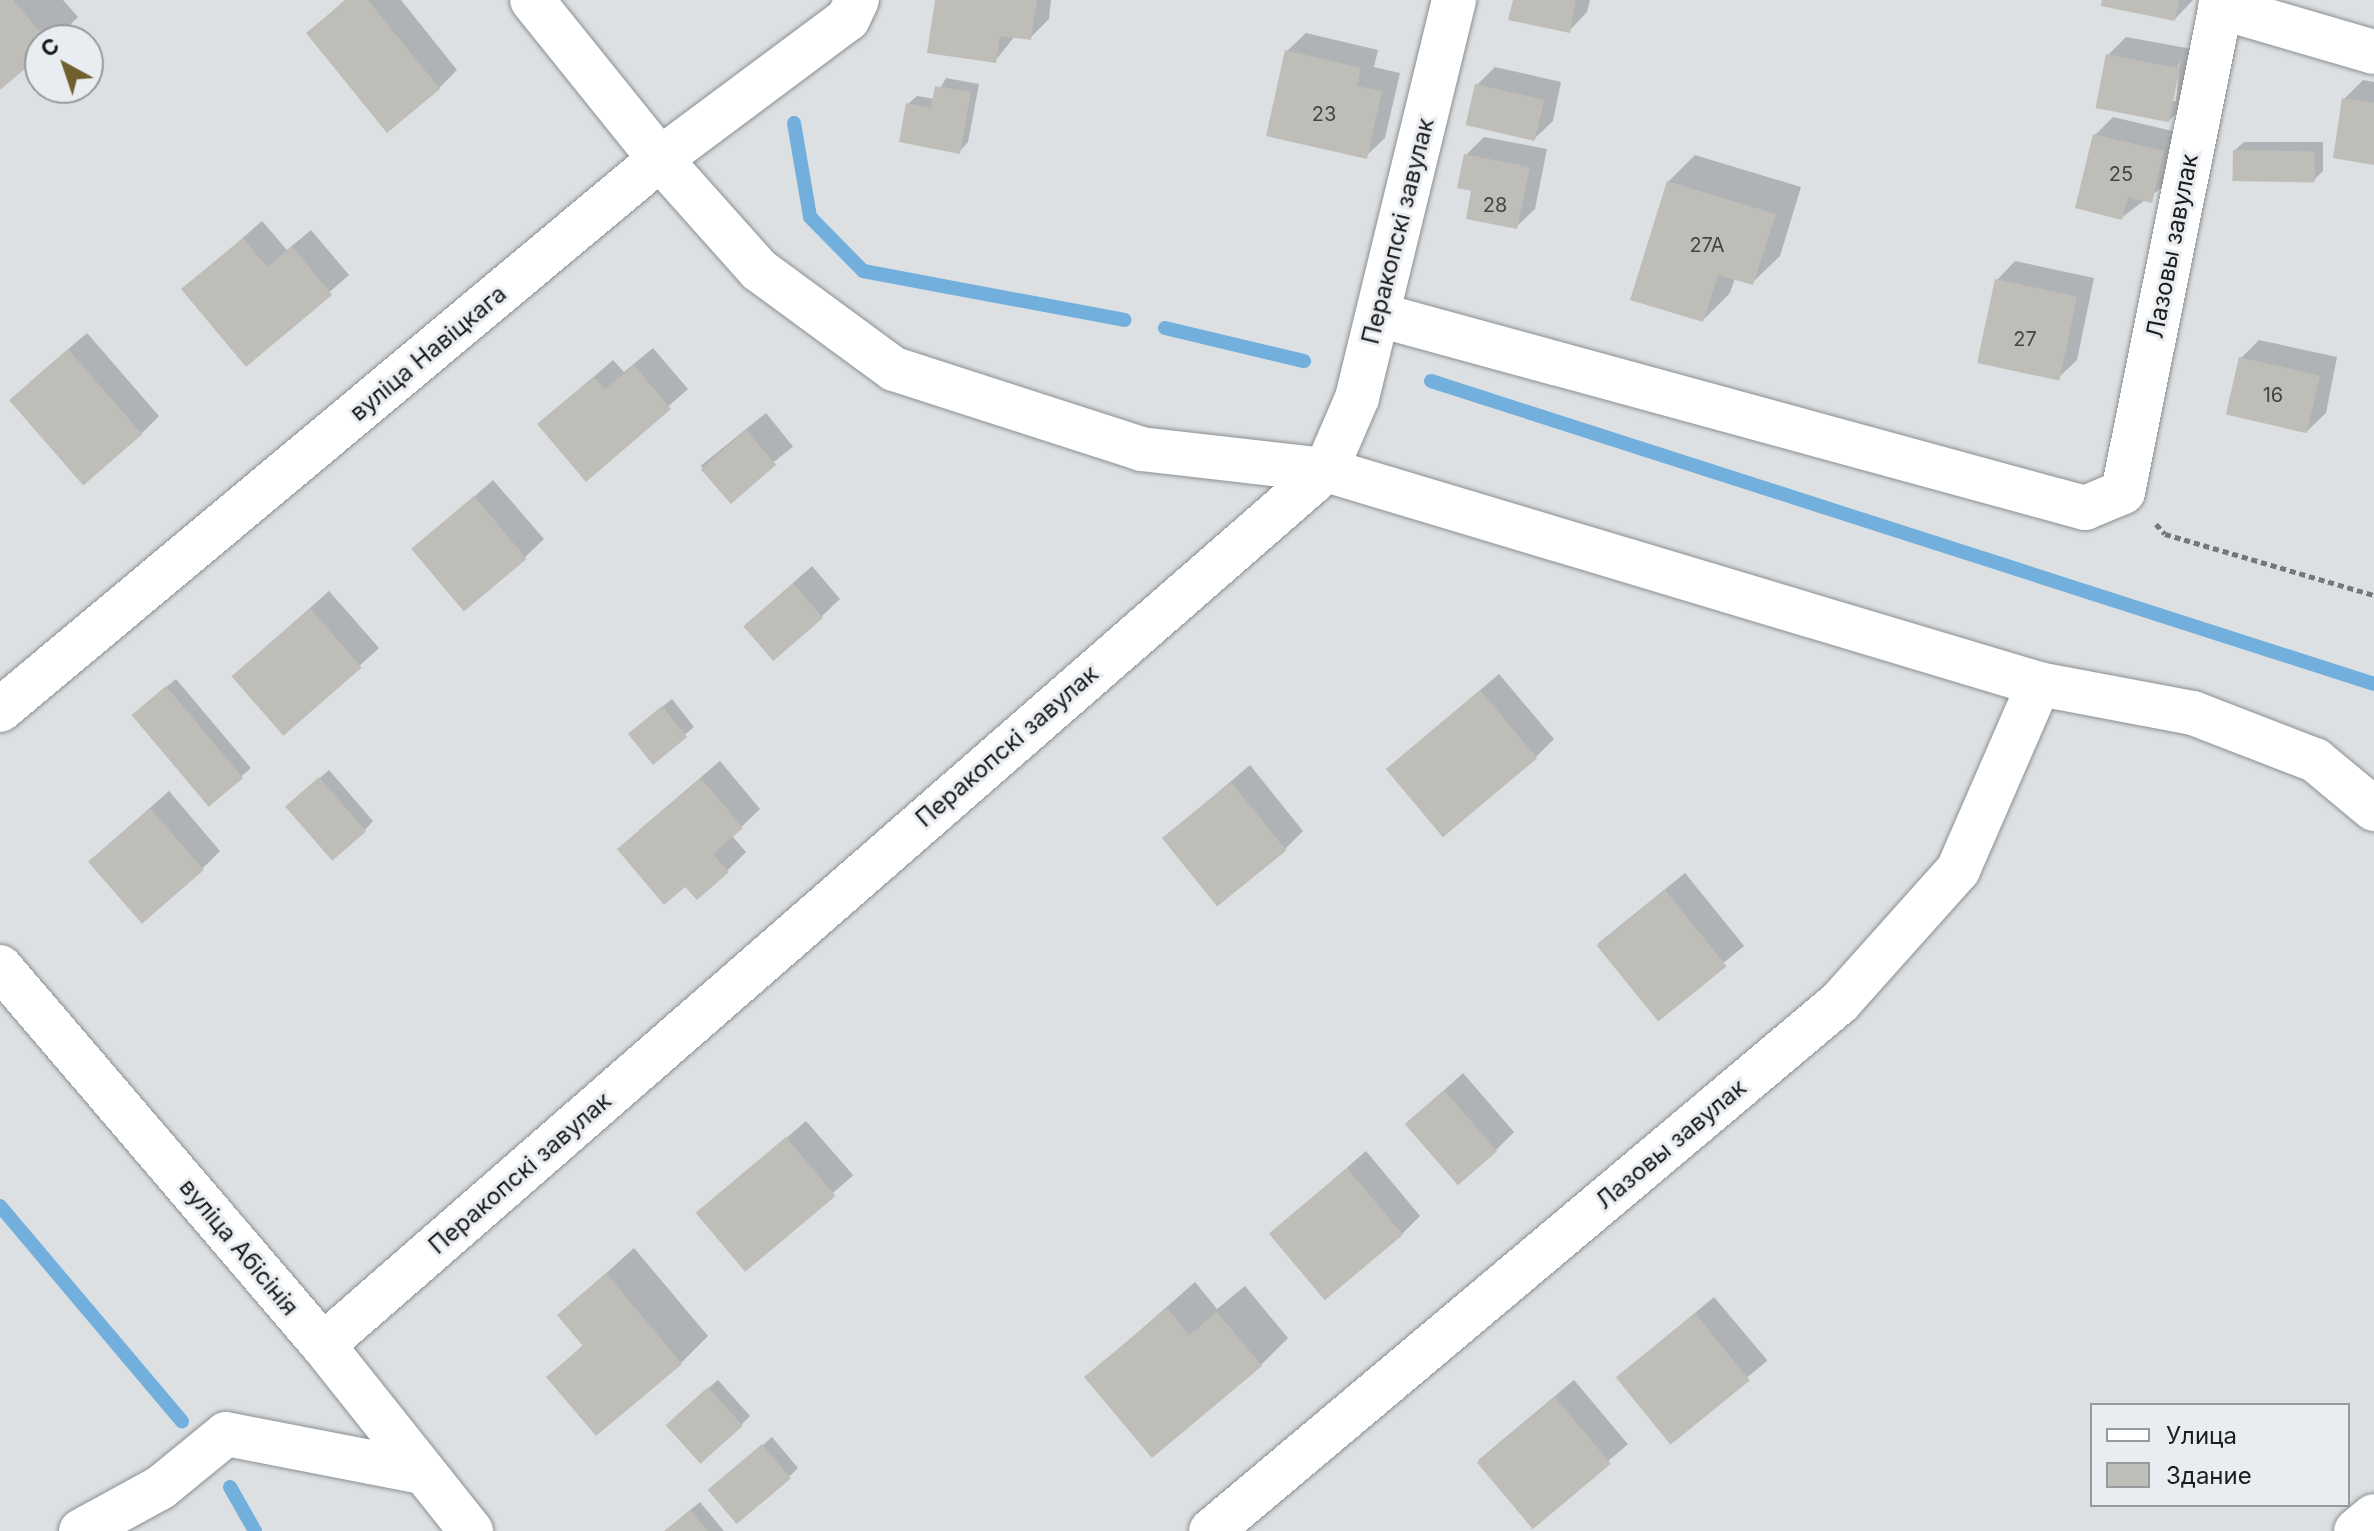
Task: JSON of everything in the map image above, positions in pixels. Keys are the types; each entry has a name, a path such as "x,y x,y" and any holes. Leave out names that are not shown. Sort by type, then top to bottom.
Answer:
{"street":[{"path":"532,0 660,159 759,270 894,369 1141,449 1326,470 2039,684 2193,713 2315,760 2374,809"},
{"name":"вуліца Навіцкага","path":"0,710 660,159 848,19 857,0"},
{"name":"Перакопскі завулак","path":"323,1345 1326,470 1357,398 1454,0"},
{"path":"2221,4 2374,52"},
{"name":"Лазовы завулак","path":"2123,492 2221,4"},
{"path":"1379,315 2085,508 2123,492"},
{"name":"Лазовы завулак","path":"1211,1531 1840,1002 1958,870 2039,684"},
{"name":"вуліца Абісінія","path":"0,967 323,1345 471,1531"},
{"path":"81,1531 160,1488 226,1434 422,1472"},
{"path":"2356,1531 2374,1516"}],"path":[{"path":"2123,492 2165,534 2374,595"}],"building":[{"path":"0,0 13,0 33,24 24,24 24,70 0,90"},
{"path":"346,0 368,0 440,89 387,133 306,33"},
{"path":"935,0 1037,0 1031,40 1000,36 996,63 927,53"},
{"path":"1513,0 1576,0 1570,33 1508,20"},
{"path":"2102,0 2179,0 2175,21 2101,6"},
{"path":"1285,50 1361,68 1357,86 1382,91 1367,159 1266,136"},
{"path":"2106,54 2180,68 2169,122 2096,108"},
{"path":"1475,84 1544,100 1535,141 1466,125"},
{"path":"935,86 971,92 960,154 899,142 906,103 931,108"},
{"path":"2342,98 2374,103 2374,165 2333,158"},
{"path":"2093,134 2164,151 2152,203 2128,197 2122,220 2075,208"},
{"path":"2233,150 2315,151 2314,182 2232,181"},
{"path":"1464,154 1530,167 1517,229 1466,219 1471,191 1457,188"},
{"path":"1667,181 1776,214 1753,285 1718,275 1703,322 1630,300"},
{"path":"243,238 267,267 292,246 332,295 246,367 181,289"},
{"path":"1995,279 2077,296 2059,381 1977,363"},
{"path":"68,349 142,434 83,485 9,400"},
{"path":"2239,357 2320,376 2307,433 2226,414"},
{"path":"634,365 671,409 586,482 537,424 593,377 605,389"},
{"path":"746,430 776,465 731,504 701,469"},
{"path":"474,496 527,559 464,612 411,549"},
{"path":"793,583 823,618 773,661 743,626"},
{"path":"310,608 362,668 283,736 232,676"},
{"path":"166,686 243,778 209,807 132,715"},
{"path":"1480,690 1537,758 1443,837 1386,769"},
{"path":"662,706 687,737 653,765 628,734"},
{"path":"319,777 366,831 332,861 285,807"},
{"path":"701,778 743,828 713,854 729,872 697,900 685,887 664,905 617,849"},
{"path":"1231,782 1286,850 1217,906 1162,838"},
{"path":"150,808 204,870 142,924 88,862"},
{"path":"1665,890 1727,966 1658,1022 1597,945"},
{"path":"1444,1090 1497,1151 1458,1185 1405,1124"},
{"path":"786,1137 835,1196 745,1272 696,1213"},
{"path":"1347,1168 1403,1235 1325,1300 1269,1234"},
{"path":"606,1273 682,1364 596,1436 546,1377 583,1346 557,1315"},
{"path":"1167,1308 1189,1335 1217,1312 1262,1366 1152,1458 1084,1377"},
{"path":"1695,1313 1750,1381 1670,1445 1616,1377"},
{"path":"708,1387 743,1426 700,1464 666,1425"},
{"path":"1555,1397 1611,1464 1533,1529 1477,1463"},
{"path":"762,1444 791,1478 737,1524 708,1490"},
{"path":"690,1510 708,1531 664,1531"}],"waterway":[{"path":"794,123 810,217 863,271 1124,320"},
{"path":"1165,328 1304,361"},
{"path":"1431,381 2374,684"},
{"path":"0,1206 182,1421"},
{"path":"230,1487 255,1531"}]}
